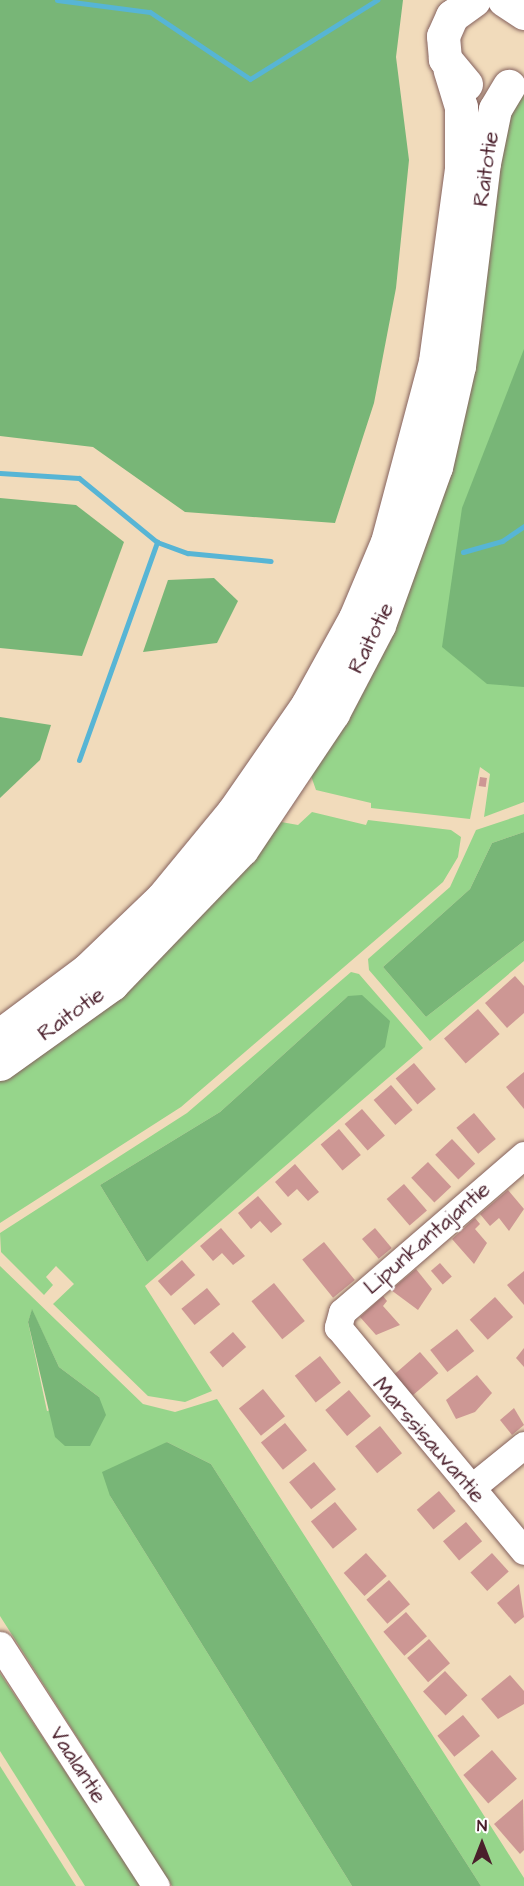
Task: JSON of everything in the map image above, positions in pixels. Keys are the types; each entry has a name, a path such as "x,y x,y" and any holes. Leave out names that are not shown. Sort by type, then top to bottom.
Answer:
{"main road":[{"name":"Raitotie","path":"0,1035 87,970 162,898 233,812 307,705 355,618 387,542 435,361 461,168 461,107 443,36 466,2"},
{"path":"450,70 483,90 519,79"},
{"name":"Raitotie","path":"0,1064 112,984 242,849 333,713 379,626 436,466 459,366 484,163 495,109 519,79"}],"street":[{"name":"Lipunkantajantie","path":"338,1327 342,1312 524,1155"},
{"name":"Marssisauvantie","path":"338,1327 524,1551"},
{"path":"471,1488 524,1445"},
{"name":"Vaalantie","path":"0,1645 156,1886"}],"green space":[{"path":"0,0 403,0 396,57 409,160 396,288 374,403 335,523 185,512 93,447 0,436"},
{"path":"524,82 524,802 484,817 490,774 480,767 470,819 371,808 371,803 316,790 310,773 492,158"},
{"path":"524,349 524,687 487,684 442,647 462,508"},
{"path":"0,498 76,505 124,542 82,656 0,648"},
{"path":"214,578 238,601 217,643 143,652 168,580"},
{"path":"0,717 51,725 40,760 0,798"},
{"path":"312,812 366,825 368,820 451,830 461,837 458,857 443,882 181,1107 0,1223 0,1073 270,820 298,825"},
{"path":"524,814 524,832 492,843 470,889 383,967 426,1017 524,941 524,961 430,1041 369,970 368,959 450,887 476,830"},
{"path":"524,832 524,941 426,1017 383,967 470,889 492,843"},
{"path":"351,972 359,974 423,1048 145,1286 212,1391 185,1402 148,1396 53,1304 74,1284 56,1266 46,1277 53,1285 44,1295 1,1252 0,1233 187,1113","holes":["348,996 147,1262 100,1185 220,1112"]},
{"path":"362,995 390,1021 385,1047 147,1262 100,1185 220,1112 348,996"},
{"path":"0,1266 143,1404 175,1412 217,1399 524,1878 524,1886 481,1886 211,1464 167,1442 110,1496 352,1886 172,1886 0,1616","holes":["32,1310 59,1367 99,1397 47,1411 28,1322"]},
{"path":"32,1309 59,1367 99,1397 106,1415 90,1446 65,1446 55,1437 28,1322"},
{"path":"167,1442 211,1464 481,1886 352,1886 110,1496 102,1472"},
{"path":"0,1673 141,1886 85,1886 0,1751"},
{"path":"0,1766 76,1886 0,1886"}],"building":[{"path":"480,777 487,778 486,787 479,786"},
{"path":"515,976 524,986 524,1013 507,1028 485,1003"},
{"path":"478,1009 500,1034 466,1063 444,1039"},
{"path":"414,1063 436,1089 417,1104 396,1078"},
{"path":"524,1072 524,1109 506,1087"},
{"path":"391,1085 413,1110 395,1125 374,1100"},
{"path":"362,1109 385,1135 368,1151 345,1124"},
{"path":"474,1113 496,1139 478,1154 456,1128"},
{"path":"339,1129 361,1155 342,1170 321,1144"},
{"path":"452,1139 475,1164 458,1180 435,1155"},
{"path":"428,1162 451,1187 434,1203 411,1178"},
{"path":"295,1164 319,1192 308,1201 297,1189 288,1197 275,1182"},
{"path":"404,1184 427,1210 410,1226 387,1199"},
{"path":"508,1190 524,1209 509,1231 499,1218 490,1226 480,1214"},
{"path":"258,1196 282,1224 271,1233 260,1221 251,1229 238,1213"},
{"path":"475,1218 480,1224 475,1229 487,1243 474,1264 452,1239"},
{"path":"221,1228 245,1256 233,1265 222,1253 213,1261 200,1246"},
{"path":"375,1228 392,1248 379,1259 362,1239"},
{"path":"324,1242 355,1280 333,1298 302,1260"},
{"path":"182,1260 195,1275 171,1296 158,1281"},
{"path":"440,1263 452,1277 443,1284 431,1271"},
{"path":"416,1269 432,1289 418,1310 391,1290"},
{"path":"524,1271 524,1305 507,1285"},
{"path":"274,1283 305,1321 282,1339 251,1301"},
{"path":"207,1288 220,1304 195,1325 181,1309"},
{"path":"383,1296 387,1301 383,1306 400,1325 376,1335 360,1317"},
{"path":"495,1297 513,1317 488,1340 470,1320"},
{"path":"457,1329 474,1351 447,1372 430,1350"},
{"path":"233,1332 246,1347 223,1367 210,1352"},
{"path":"524,1348 524,1367 516,1358"},
{"path":"420,1352 438,1373 412,1396 394,1375"},
{"path":"320,1356 341,1383 316,1402 295,1376"},
{"path":"477,1375 492,1393 475,1412 456,1419 446,1400"},
{"path":"263,1389 285,1416 261,1436 239,1409"},
{"path":"349,1390 371,1416 347,1436 325,1410"},
{"path":"514,1408 524,1425 512,1435 500,1420"},
{"path":"285,1423 307,1450 283,1470 261,1443"},
{"path":"380,1426 402,1453 377,1473 355,1446"},
{"path":"314,1462 336,1489 311,1509 289,1482"},
{"path":"439,1491 456,1511 433,1530 417,1510"},
{"path":"335,1502 357,1529 333,1549 311,1522"},
{"path":"466,1522 482,1541 459,1560 443,1541"},
{"path":"366,1553 387,1576 364,1596 344,1573"},
{"path":"492,1553 509,1572 487,1591 470,1572"},
{"path":"389,1580 410,1604 387,1624 366,1600"},
{"path":"519,1584 524,1617 515,1624 497,1603"},
{"path":"406,1612 427,1636 404,1656 383,1632"},
{"path":"429,1639 450,1663 428,1682 407,1658"},
{"path":"445,1671 468,1695 446,1716 423,1691"},
{"path":"510,1675 524,1691 524,1704 498,1719 481,1699"},
{"path":"463,1715 480,1736 454,1757 437,1736"},
{"path":"492,1750 517,1779 488,1804 463,1775"},
{"path":"523,1799 524,1850 520,1854 494,1824"}],"waterway":[{"path":"57,0 150,12 250,79 377,0"},
{"path":"0,473 79,478 157,542 188,553 271,561"},
{"path":"463,552 502,541 524,526"},
{"path":"79,760 157,542"}]}
